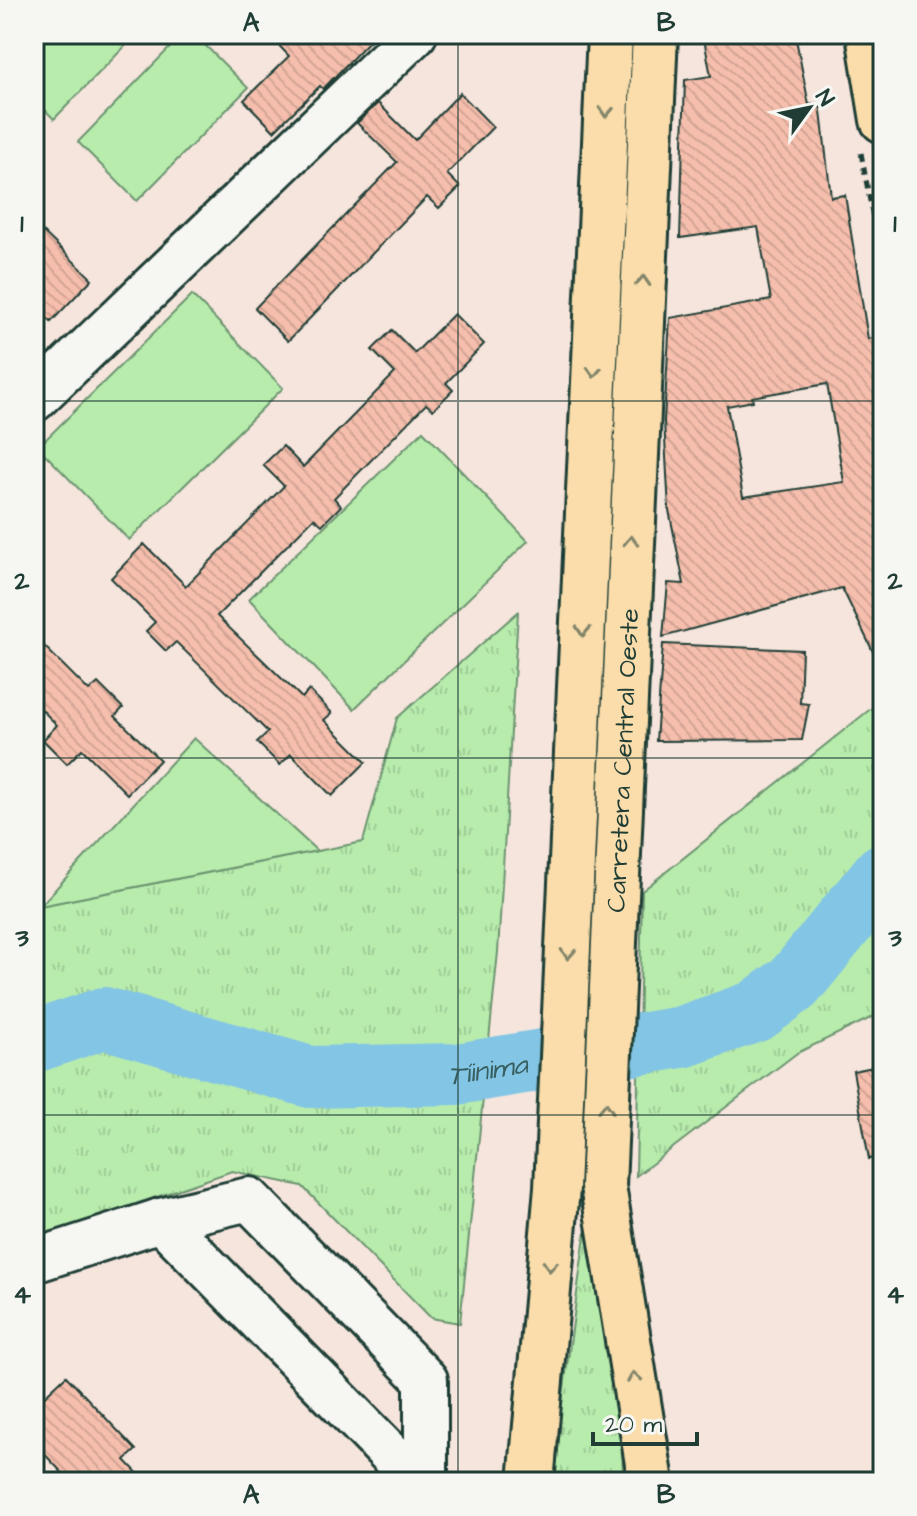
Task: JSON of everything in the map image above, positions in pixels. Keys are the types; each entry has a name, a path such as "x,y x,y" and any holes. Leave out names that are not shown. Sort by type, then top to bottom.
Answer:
{"main road":[{"name":"Carretera Central Oeste","path":"531,1482 557,1188 610,34"},
{"name":"Carretera Central Oeste","path":"651,1482 603,1186 655,34"},
{"path":"869,34 883,120"}],"lane":[{"path":"34,400 415,34"},
{"path":"34,1261 161,1220 249,1199 426,1380 426,1482"},
{"path":"161,1220 418,1482"}],"green space":[{"path":"34,34 137,34 54,119 34,99"},
{"path":"183,34 194,34 248,88 137,201 78,142"},
{"path":"192,295 283,388 129,540 38,447"},
{"path":"423,431 528,541 354,709 249,599"},
{"path":"518,612 498,952 460,1323 431,1318 302,1186 232,1171 34,1239 34,911 40,906 363,842 397,718"},
{"path":"883,699 883,1012 797,1053 636,1176 642,891"},
{"path":"194,738 317,851 40,906"},
{"path":"586,1228 622,1435 623,1482 551,1482"}],"building":[{"path":"268,34 376,34 323,89 320,86 274,131 244,100 289,56"},
{"path":"703,34 795,34 809,105 820,103 831,197 845,195 868,339 874,338 883,392 883,672 842,588 663,637 668,583 684,584 669,510 664,421 670,318 771,300 758,227 680,238 685,80 711,76","holes":["827,384 844,482 743,497 727,406 753,401 752,397"]},
{"path":"460,93 493,127 447,174 460,187 439,208 427,197 288,341 255,308 397,162 357,123 378,103 415,140"},
{"path":"34,223 92,279 51,322 34,305"},
{"path":"454,314 484,344 446,383 453,390 433,410 426,404 334,498 341,506 322,525 314,518 217,616 302,698 309,690 332,713 324,720 366,762 332,796 291,754 280,765 257,742 268,732 176,642 166,651 146,631 155,622 111,578 144,544 186,586 284,486 263,465 283,446 303,467 395,373 372,350 392,330 415,353"},
{"path":"34,636 89,691 98,683 123,708 115,716 160,760 127,794 82,749 67,764 43,740 57,725 34,702"},
{"path":"663,644 802,650 800,703 809,704 802,740 656,741"},
{"path":"883,1065 883,1157 869,1159 853,1071"},
{"path":"66,1376 136,1450 125,1460 146,1482 71,1482 34,1443 34,1406"}],"waterway":[{"name":"Tíinima","path":"34,1042 104,1018 310,1077 457,1074 682,1037 756,1011 794,983 883,874"}]}
